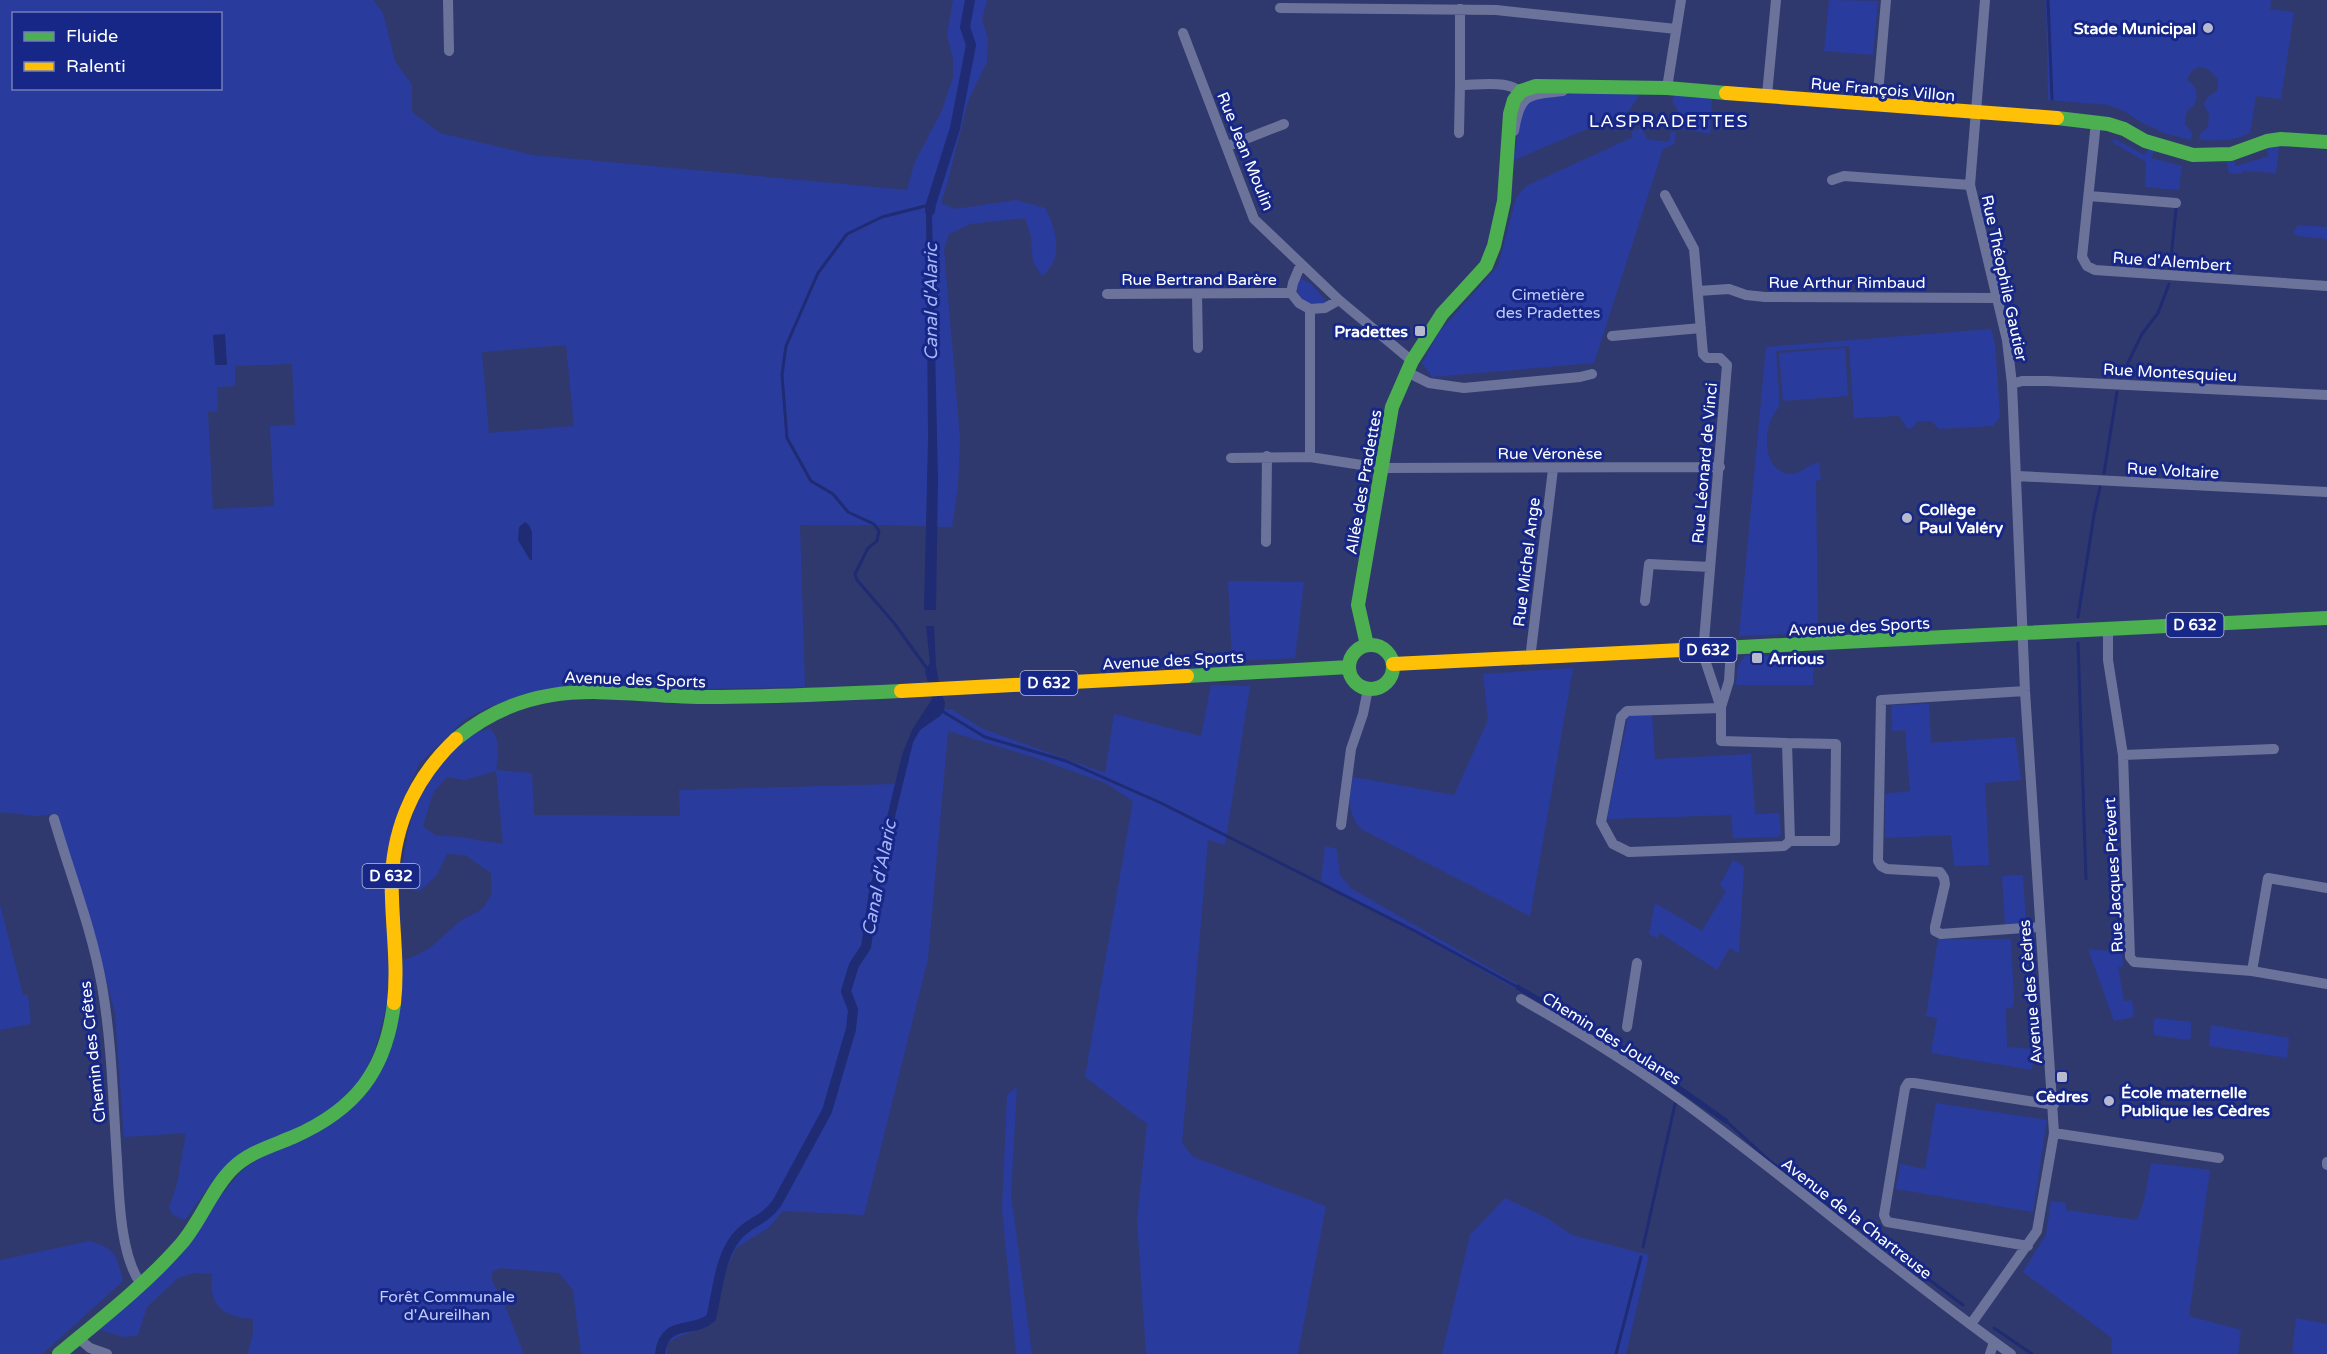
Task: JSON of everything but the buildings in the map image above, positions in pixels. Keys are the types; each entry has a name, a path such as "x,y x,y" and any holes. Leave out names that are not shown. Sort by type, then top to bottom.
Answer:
{"main road":[{"path":"1524,95 1536,86 1667,88"},
{"name":"Rue François Villon","path":"1667,88 2096,122 2124,129 2145,141 2193,155 2231,154 2267,141 2281,139 2327,142"},
{"name":"Allée des Pradettes","path":"1367,645 1358,605 1392,407 1409,366 1442,314 1486,266 1497,235 1504,201 1509,114 1514,100 1524,95"},
{"name":"Avenue des Sports","path":"1393,664 2327,618"},
{"path":"1367,645 1382,648 1388,653 1393,664 1393,671 1387,683 1375,689 1368,689 1357,684 1349,667 1356,651 1367,645"},
{"name":"Avenue des Sports","path":"141,1284 184,1240 224,1178 236,1165 254,1153 319,1126 336,1115 366,1084 378,1064 387,1040 397,983 391,873 394,851 407,809 420,780 440,755 464,732 512,705 539,696 575,691 715,698 883,692 1349,667"},
{"name":"D 632","path":"59,1354 141,1284"}],"street":[{"path":"448,0 448,51"},
{"path":"1667,88 1681,0"},
{"path":"1767,95 1776,0"},
{"path":"1877,105 1886,0"},
{"name":"Rue Théophile Gautier","path":"1985,0 1974,113 1970,185 2007,340 2012,384 2023,634"},
{"path":"1280,8 1496,10 1676,29"},
{"path":"1459,133 1460,9"},
{"name":"Rue Jean Moulin","path":"1183,33 1254,219 1429,383 1464,388 1592,374"},
{"path":"1460,85 1512,86 1524,95"},
{"name":"Rue d'Alembert","path":"2096,122 2082,257 2087,266 2095,270 2327,286"},
{"path":"1228,146 1284,124"},
{"path":"1832,180 1844,176 1970,185"},
{"name":"Rue Léonard de Vinci","path":"1665,195 1694,249 1703,354 1707,358 1720,358 1727,365 1704,650 1705,660 1721,708"},
{"path":"2088,196 2176,203"},
{"name":"Rue Bertrand Barère","path":"1291,293 1301,264"},
{"name":"Rue Arthur Rimbaud","path":"1698,291 1729,289 1746,295 1765,297 1998,298"},
{"name":"Rue Bertrand Barère","path":"1107,294 1291,293"},
{"name":"Rue Bertrand Barère","path":"1291,293 1299,303 1310,309"},
{"path":"1197,294 1198,348"},
{"path":"1310,457 1310,309 1325,308 1339,300"},
{"path":"1612,336 1701,328"},
{"name":"Rue Montesquieu","path":"2012,384 2022,381 2047,381 2327,395"},
{"path":"1266,542 1267,456"},
{"name":"Rue Véronèse","path":"1231,458 1310,457 1381,468 1720,467"},
{"name":"Rue Michel Ange","path":"1530,659 1553,469"},
{"name":"Rue Voltaire","path":"2017,476 2327,492"},
{"path":"1645,601 1649,564 1710,567"},
{"name":"Rue Jacques Prévert","path":"2108,629 2108,660 2123,755 2130,957 2134,962 2252,971 2327,984"},
{"name":"Avenue des Cèdres","path":"1971,1324 2037,1231 2054,1133 2054,1105 2039,927 2023,634"},
{"path":"1721,708 1627,711 1621,717 1601,822 1613,844 1629,852 1652,852 1784,846 1790,840 1835,841 1836,744 1721,741 1721,708 1729,681 1731,648"},
{"path":"1341,825 1351,749 1363,714 1368,689"},
{"path":"2025,691 1881,700 1878,861 1887,869 1940,872 1945,884 1935,931 1941,934 2039,927"},
{"path":"1787,743 1790,840"},
{"path":"2123,755 2274,749"},
{"name":"Chemin des Crêtes","path":"54,819 102,984 109,1044 121,1205 128,1259 141,1284"},
{"path":"2252,971 2268,878 2327,888"},
{"path":"1627,1027 1637,963"},
{"name":"Chemin des Joulanes","path":"1521,999 1617,1056 1686,1104"},
{"path":"2028,1246 1887,1222 1884,1215 1905,1088 1908,1083 1914,1083 2054,1105"},
{"name":"Avenue de la Chartreuse","path":"1686,1104 2011,1354"},
{"path":"2054,1133 2219,1158"},
{"path":"78,1338 90,1348 107,1354"},
{"path":"1990,1354 1994,1342"}],"green space":[{"path":"0,0 373,0 383,13 395,61 412,85 412,112 440,133 533,155 907,190 914,164 942,110 953,77 953,59 947,35 953,0 987,0 982,20 988,38 987,62 968,101 941,203 955,209 1016,200 1045,208 1053,226 1056,253 1049,269 1042,276 1033,262 1031,237 1025,218 970,224 949,234 944,249 960,438 958,488 952,527 800,525 805,687 703,689 614,687 493,705 465,719 419,764 399,808 387,1004 375,1049 363,1077 345,1100 214,1179 185,1220 173,1215 169,1208 177,1184 186,1133 124,1137 115,1013 86,904 57,814 36,816 0,812","holes":["566,345 574,426 489,433 482,352","292,364 295,425 270,426 274,506 213,509 208,412 218,411 217,387 235,386 235,366"]},
{"path":"1829,0 1878,1 1873,55 1824,51"},
{"path":"2046,0 2271,0 2270,9 2294,12 2281,99 2256,96 2250,133 2232,139 2212,140 2199,140 2200,134 2208,127 2209,114 2204,105 2211,95 2217,92 2218,80 2210,71 2202,67 2194,69 2187,80 2195,87 2196,93 2195,104 2187,111 2185,124 2192,133 2191,140 2167,134 2109,105 2048,100"},
{"path":"1592,92 1641,92 1629,111 1514,160 1521,110 1536,97"},
{"path":"1674,95 1712,99 1710,134 1680,128 1679,114 1672,102"},
{"name":"Cimetière des Pradettes","path":"1641,128 1646,139 1669,142 1671,132 1676,132 1674,144 1663,149 1594,363 1432,377 1422,363 1439,332 1498,266 1516,198 1526,186 1633,137 1631,132"},
{"path":"2115,139 2144,155 2150,148 2154,151 2151,158 2182,166 2179,190 2145,187 2146,162 2112,142"},
{"path":"2279,146 2276,173 2243,171 2242,174 2229,173 2226,160 2233,158 2236,166 2269,156 2266,149"},
{"path":"2298,225 2327,227 2327,239 2297,236 2293,232"},
{"path":"1299,278 1310,283 1327,302 1321,306 1306,304 1297,289"},
{"path":"1991,329 1995,344 2000,417 1993,426 1939,429 1931,421 1918,421 1908,429 1899,416 1854,418 1849,346 1776,351 1779,403 1767,433 1769,457 1778,470 1790,474 1819,462 1821,480 1816,481 1818,633 1739,636 1766,347"},
{"path":"1845,348 1848,396 1783,401 1779,353"},
{"path":"1228,581 1304,582 1295,658 1232,661"},
{"path":"1745,656 1813,656 1813,685 1736,685 1738,666"},
{"path":"1573,668 1530,916 1361,829 1356,823 1350,804 1353,777 1454,795 1488,720 1483,674"},
{"name":"Forêt Communale d'Aureilhan","path":"1211,685 1250,686 1225,845 1208,840 1182,1143 1193,1157 1326,1206 1298,1354 1146,1354 1137,1220 1147,1124 1085,1077 1133,801 1105,783 1036,758 948,731 928,959 864,1215 783,1211 768,1228 736,1248 725,1272 714,1323 672,1340 667,1344 667,1354 581,1354 573,1290 559,1273 500,1268 492,1272 492,1280 504,1303 524,1354 248,1354 253,1333 253,1319 233,1315 220,1308 212,1295 212,1274 195,1273 178,1278 147,1307 138,1335 124,1337 97,1329 242,1170 379,1076 403,960 434,945 458,923 483,908 491,895 491,873 465,855 447,854 437,875 420,891 398,889 409,827 421,791 432,771 467,737 490,728 497,742 496,770 532,773 534,815 680,816 679,790 895,784 868,897 878,898 882,870 913,742 920,730 941,715 944,710 951,709 983,729 1105,773 1114,714 1201,736","holes":["496,771 503,844 435,835 423,826 433,793 447,777 465,780"]},
{"path":"1929,704 1931,743 2015,737 2021,780 1985,783 1989,865 1954,866 1951,835 1885,838 1885,794 1910,791 1905,730 1892,731 1891,705"},
{"path":"1634,714 1652,714 1655,759 1751,754 1755,814 1779,813 1781,834 1777,837 1733,838 1731,815 1607,819 1628,717"},
{"path":"1325,846 1337,849 1340,875 1352,889 1517,984 1516,989 1321,881"},
{"path":"1733,860 1744,866 1739,953 1730,948 1717,970 1660,933 1657,938 1649,934 1655,903 1702,931 1726,891 1720,885"},
{"path":"2023,875 2026,925 2005,926 2002,876"},
{"path":"0,904 23,995 28,995 31,1024 0,1030"},
{"path":"1938,939 2011,939 2014,1001 2013,1007 2006,1009 2007,1047 2034,1049 2032,1070 1931,1053 1937,1018 1926,1016"},
{"path":"2088,949 2122,952 2123,966 2118,967 2124,1001 2132,1000 2134,1017 2114,1021"},
{"path":"2156,1018 2191,1022 2191,1037 2188,1040 2154,1035 2153,1021"},
{"path":"2211,1025 2289,1038 2287,1058 2209,1046"},
{"path":"1017,1087 1011,1194 1032,1354 1016,1354 1002,1209 1007,1095"},
{"path":"1936,1103 2047,1120 2033,1212 1896,1189 1900,1164 1925,1169"},
{"path":"2151,1163 2210,1170 2189,1316 2241,1330 2238,1354 2111,1354 2112,1338 2023,1272 2046,1235 2051,1201 2066,1203 2066,1210 2137,1220 2144,1200"},
{"path":"1505,1198 1547,1218 1572,1235 1649,1255 1626,1354 1442,1354 1470,1235"},
{"path":"90,1241 111,1251 117,1259 123,1281 42,1354 0,1354 0,1260"},
{"path":"2296,1318 2327,1324 2327,1354 2292,1354"}],"water":[{"path":"930,199 935,202 932,215 938,479 936,610 924,610 928,438 926,205"},
{"path":"225,334 227,365 215,365 213,335"},
{"path":"525,522 532,532 532,560 518,540 519,527"},
{"path":"926,626 934,626 936,666 945,703 944,710 940,716 920,730 913,742 882,870 878,898 868,897 902,755 912,730 932,699 925,671 930,663"},
{"path":"1517,984 1621,1044 1729,1120 1726,1124 1615,1048 1516,989"}],"waterway":[{"name":"Canal d'Alaric","path":"930,211 955,128 971,45 965,27 970,0"},
{"path":"2048,0 2052,99"},
{"path":"928,670 894,623 857,580 855,574 868,548 877,541 879,531 874,524 848,512 833,494 811,481 787,438 782,375 786,346 818,273 847,234 882,217 929,205"},
{"path":"2170,268 2176,209"},
{"path":"2120,379 2142,334 2158,313 2169,284"},
{"path":"2104,473 2117,392"},
{"path":"2078,617 2100,487"},
{"path":"2078,643 2086,879"},
{"path":"942,711 985,737 1066,761 1161,803 1413,930 1519,988"},
{"name":"Canal d'Alaric","path":"660,1354 667,1335 680,1328 704,1323 711,1318 723,1262 733,1242 740,1233 768,1213 777,1203 827,1111 851,1029 853,1010 846,991 854,965 866,947 875,885"},
{"path":"1643,1247 1675,1104"},
{"path":"1726,1121 1771,1162 1963,1305"},
{"path":"1616,1354 1641,1257"},
{"path":"1994,1328 2032,1354"}],"traffic: fast":[{"path":"1367,645 1358,605 1392,407 1412,361 1442,314 1486,266 1494,246 1504,201 1510,114 1514,100 1521,91 1536,86 1667,88 1726,93"},
{"path":"2057,118 2108,124 2124,129 2145,141 2193,155 2231,154 2267,141 2281,139 2327,142"},
{"path":"1702,649 2327,618"},
{"path":"1371,645 1386,652 1393,667 1386,682 1371,689 1356,682 1349,667 1356,652 1371,645"},
{"path":"1187,676 1349,667"},
{"path":"456,739 487,718 517,704 547,696 578,692 709,697 901,691"},
{"path":"59,1354 153,1274 188,1235 232,1169 261,1150 315,1126 350,1101 364,1085 384,1049 394,1003"}],"traffic: slow":[{"path":"1726,93 2057,118"},
{"path":"1393,664 1702,649"},
{"path":"901,691 1187,676"},
{"path":"394,1003 392,898 394,853 406,811 415,791 440,755 456,739"}],"place":[{"name":"Stade Municipal","path":"2208,28"},
{"name":"Pradettes","path":"1420,331"},
{"name":"Collège Paul Valéry","path":"1907,518"},
{"name":"Arrious","path":"1757,658"},
{"name":"Cèdres","path":"2062,1077"},
{"name":"École maternelle Publique les Cèdres","path":"2109,1101"}],"district":[{"name":"LASPRADETTES","path":"1669,121"}]}
